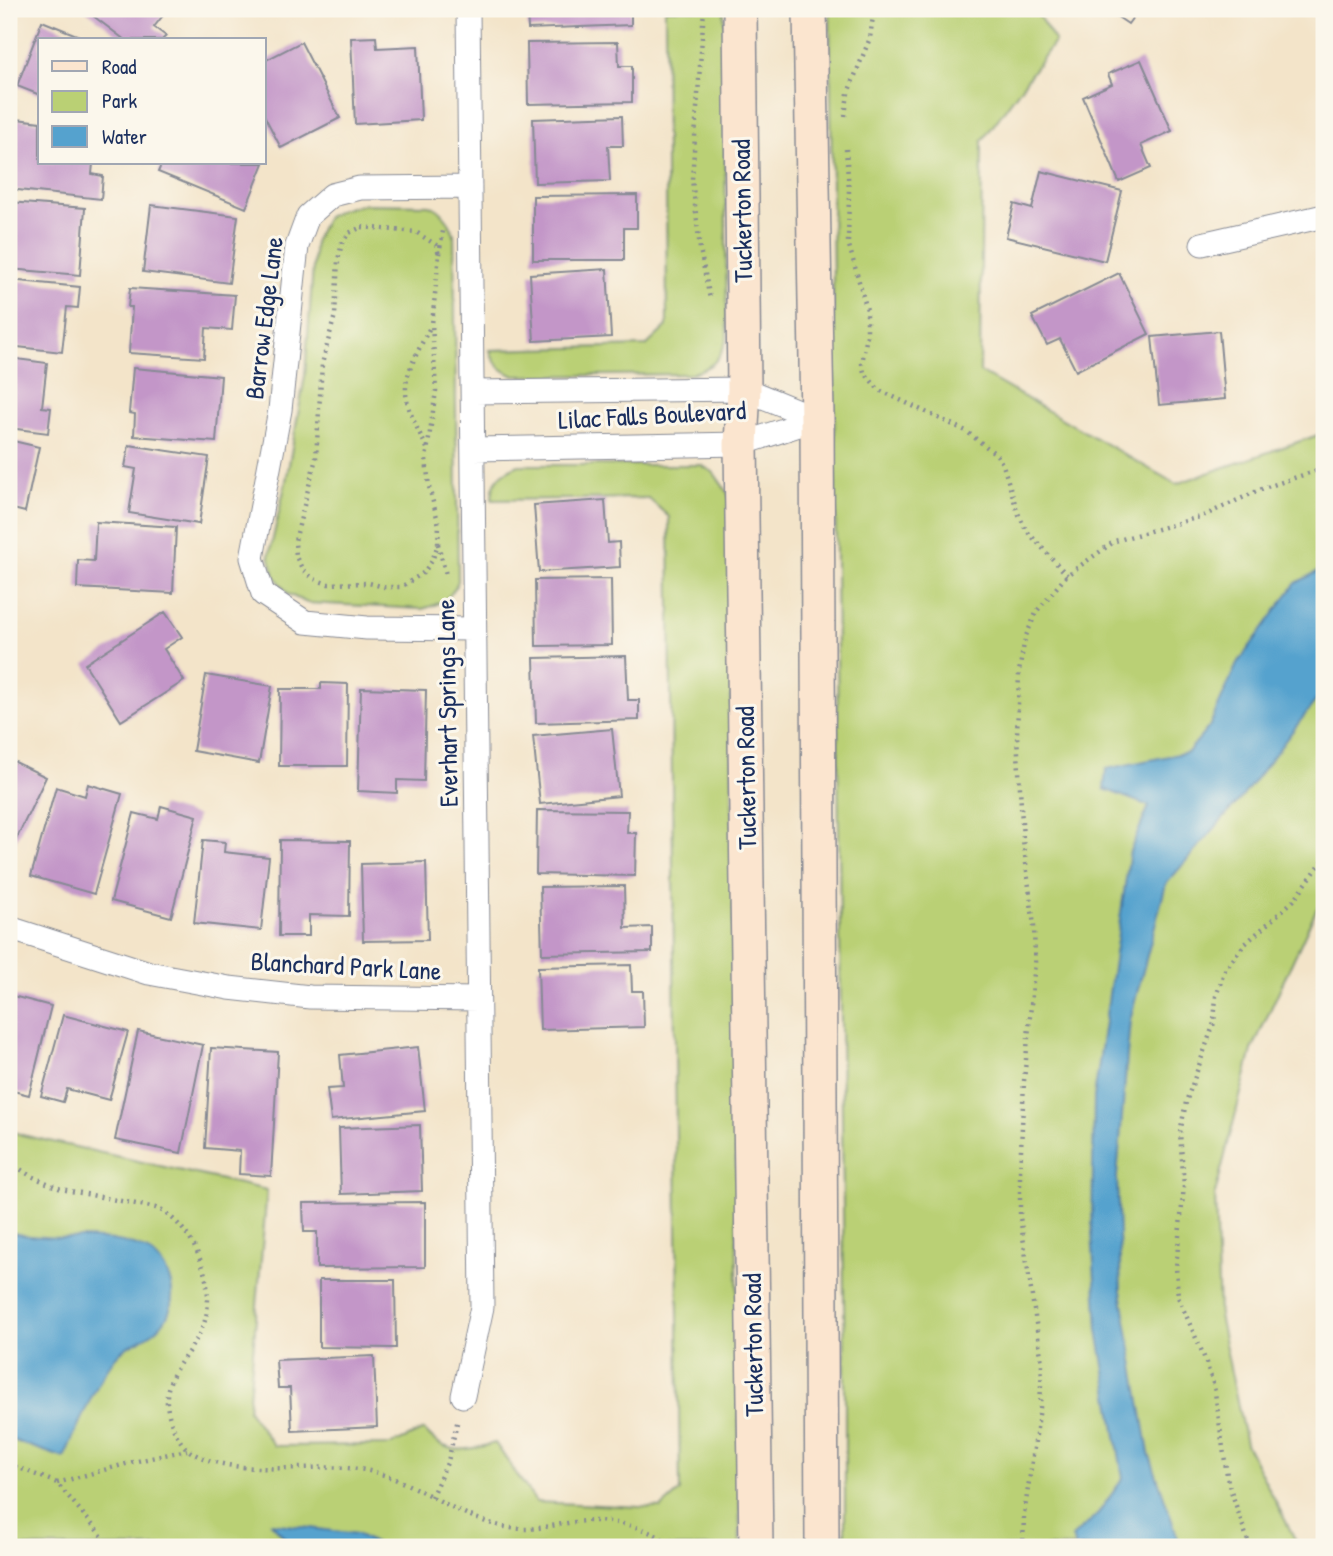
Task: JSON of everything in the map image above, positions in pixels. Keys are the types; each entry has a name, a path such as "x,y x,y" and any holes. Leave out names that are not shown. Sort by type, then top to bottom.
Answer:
{"main road":[{"name":"Tuckerton Road","path":"740,9 744,389 741,444 756,1547"},
{"path":"810,9 817,419 822,1547"}],"street":[{"name":"Everhart Springs Lane","path":"463,1396 482,1307 468,9"},
{"name":"Barrow Edge Lane","path":"448,629 367,628 305,622 263,594 252,558 280,410 297,246 308,216 332,195 360,188 470,187"},
{"path":"1202,244 1324,216"},
{"name":"Lilac Falls Boulevard","path":"474,392 744,389 817,419"},
{"name":"Lilac Falls Boulevard","path":"474,450 741,444 817,419"},
{"path":"448,629 474,629"},
{"name":"Blanchard Park Lane","path":"9,928 149,973 229,988 310,997 478,999"}],"path":[{"path":"704,9 692,179 700,249 712,309"},
{"path":"845,120 848,93 870,38 874,9"},
{"path":"845,141 849,190 848,242 867,310 867,335 862,364 864,372 879,390 966,431 997,456 1003,465 1026,530 1067,576"},
{"path":"439,254 436,245 416,232 362,227 349,233 342,243 338,260 335,315 322,364 316,458 295,541 296,557 303,570 314,579 328,584 369,583 384,587 401,587 424,573 438,544 439,525 426,472 436,391 432,324 443,233 441,187"},
{"path":"427,449 412,419 405,388 411,363 432,324"},
{"path":"1023,1547 1024,1515 1040,1408 1042,1363 1020,1217 1024,1081 1035,962 1034,926 1023,840 1017,736 1019,672 1026,638 1037,611 1067,576 1115,541 1203,516 1264,488 1324,468"},
{"path":"438,544 447,577 448,629"},
{"path":"1250,1547 1228,1482 1214,1386 1178,1297 1177,1267 1184,1186 1180,1133 1186,1102 1214,1023 1216,996 1225,970 1244,945 1294,900 1324,859"},
{"path":"9,1162 31,1176 61,1189 143,1205 169,1213 192,1241 201,1262 207,1305 203,1325 169,1383 167,1402 169,1417 178,1438 187,1450 201,1457 240,1466 274,1469 363,1469 388,1477 472,1517 499,1526 537,1529 570,1522 605,1521 642,1530 674,1547"},
{"path":"431,1497 448,1461 463,1396"},
{"path":"57,1483 187,1450"},
{"path":"9,1464 57,1483 111,1547"}],"green space":[{"path":"665,9 724,9 727,339 724,347 714,362 691,374 510,374 496,363 490,350 646,346 667,326"},
{"path":"830,9 1034,9 1055,41 982,141 980,372 1176,484 1324,433 1324,900 1316,910 1252,1050 1215,1194 1219,1315 1246,1444 1299,1547 845,1547"},
{"path":"365,204 429,205 445,216 454,234 458,581 444,600 422,609 307,603 288,594 275,576 269,556 305,376 315,240 327,217 343,209"},
{"path":"519,465 701,465 714,473 729,495 740,1547 9,1547 9,1130 267,1190 248,1410 274,1446 391,1445 424,1430 448,1448 465,1449 495,1443 536,1502 661,1508 680,1491 669,517 648,498 492,500 499,478"}],"water":[{"path":"1324,568 1324,690 1242,797 1166,884 1130,1020 1117,1177 1121,1291 1149,1453 1181,1547 1075,1547 1072,1537 1097,1515 1123,1478 1098,1330 1092,1232 1094,1097 1130,851 1149,806 1104,789 1106,769 1188,752 1209,727 1237,664 1296,583"},
{"path":"9,1232 41,1237 105,1239 137,1246 159,1260 171,1283 170,1309 165,1321 115,1358 93,1394 64,1458 9,1439"},
{"path":"271,1523 357,1534 381,1547 293,1547"}],"building":[{"path":"84,9 168,9 154,27 166,36 164,38 122,38"},
{"path":"527,9 631,9 631,25 528,29"},
{"path":"1106,9 1139,9 1128,24"},
{"path":"42,21 84,38 38,38 38,94 17,86"},
{"path":"376,37 377,48 418,46 421,120 355,124 351,38"},
{"path":"301,42 340,118 281,148 266,119 266,60"},
{"path":"618,42 619,66 632,66 632,102 528,104 527,43"},
{"path":"1141,60 1172,131 1141,145 1151,168 1119,182 1083,97 1112,84 1108,74"},
{"path":"622,116 623,146 608,146 610,181 535,183 533,119"},
{"path":"9,118 38,122 38,164 93,164 92,174 103,176 101,199 9,189"},
{"path":"162,164 264,164 246,208 158,172"},
{"path":"1041,171 1122,191 1105,261 1006,237 1014,204 1032,209"},
{"path":"637,195 637,228 624,228 624,260 533,260 533,196"},
{"path":"9,202 85,208 80,275 9,269"},
{"path":"151,205 238,216 229,283 143,272"},
{"path":"607,269 611,337 534,341 530,274"},
{"path":"1119,273 1149,334 1076,371 1060,339 1047,345 1032,316"},
{"path":"9,280 80,287 78,308 67,307 62,352 9,346"},
{"path":"130,288 235,295 232,330 206,328 204,358 129,353 132,307 128,307"},
{"path":"1219,331 1225,399 1159,405 1152,337"},
{"path":"9,358 47,363 42,407 51,408 48,433 9,428"},
{"path":"133,368 221,376 216,442 134,436 135,414 129,413"},
{"path":"9,440 39,447 25,512 9,508"},
{"path":"129,445 209,457 199,524 129,513 136,469 125,467"},
{"path":"605,500 608,543 619,542 620,567 539,572 534,505"},
{"path":"96,522 176,527 173,593 77,588 78,560 94,561"},
{"path":"611,579 612,645 536,646 535,580"},
{"path":"165,612 182,637 164,649 184,681 121,721 85,664"},
{"path":"626,656 628,700 639,700 639,720 536,723 534,658"},
{"path":"206,675 272,686 259,763 193,751"},
{"path":"321,683 348,684 347,766 279,766 280,689 321,689"},
{"path":"361,688 426,690 424,781 397,780 397,793 358,791"},
{"path":"612,729 619,796 540,804 533,736"},
{"path":"9,759 46,777 14,844 9,842"},
{"path":"88,784 122,794 94,894 31,876 56,787 85,796"},
{"path":"161,806 197,816 171,917 111,901 134,813 158,819"},
{"path":"537,810 628,811 627,833 636,833 635,876 536,874"},
{"path":"203,840 225,842 224,852 269,857 261,930 194,923"},
{"path":"280,840 350,841 349,916 309,915 309,936 279,936"},
{"path":"426,862 428,940 363,941 361,864"},
{"path":"624,886 625,928 652,927 652,952 542,954 540,887"},
{"path":"631,965 632,991 643,991 644,1027 540,1030 538,967"},
{"path":"9,995 51,1006 29,1095 9,1090"},
{"path":"63,1015 128,1032 109,1100 67,1089 63,1102 41,1096"},
{"path":"138,1031 203,1045 181,1153 115,1140"},
{"path":"418,1047 425,1111 331,1120 327,1089 343,1088 340,1055"},
{"path":"211,1048 278,1052 271,1176 239,1174 240,1151 205,1148"},
{"path":"420,1125 422,1191 341,1194 339,1128"},
{"path":"425,1202 425,1267 317,1268 317,1232 304,1232 303,1203"},
{"path":"319,1280 395,1280 396,1348 319,1347"},
{"path":"374,1356 377,1427 292,1431 290,1388 278,1388 276,1360"}]}
